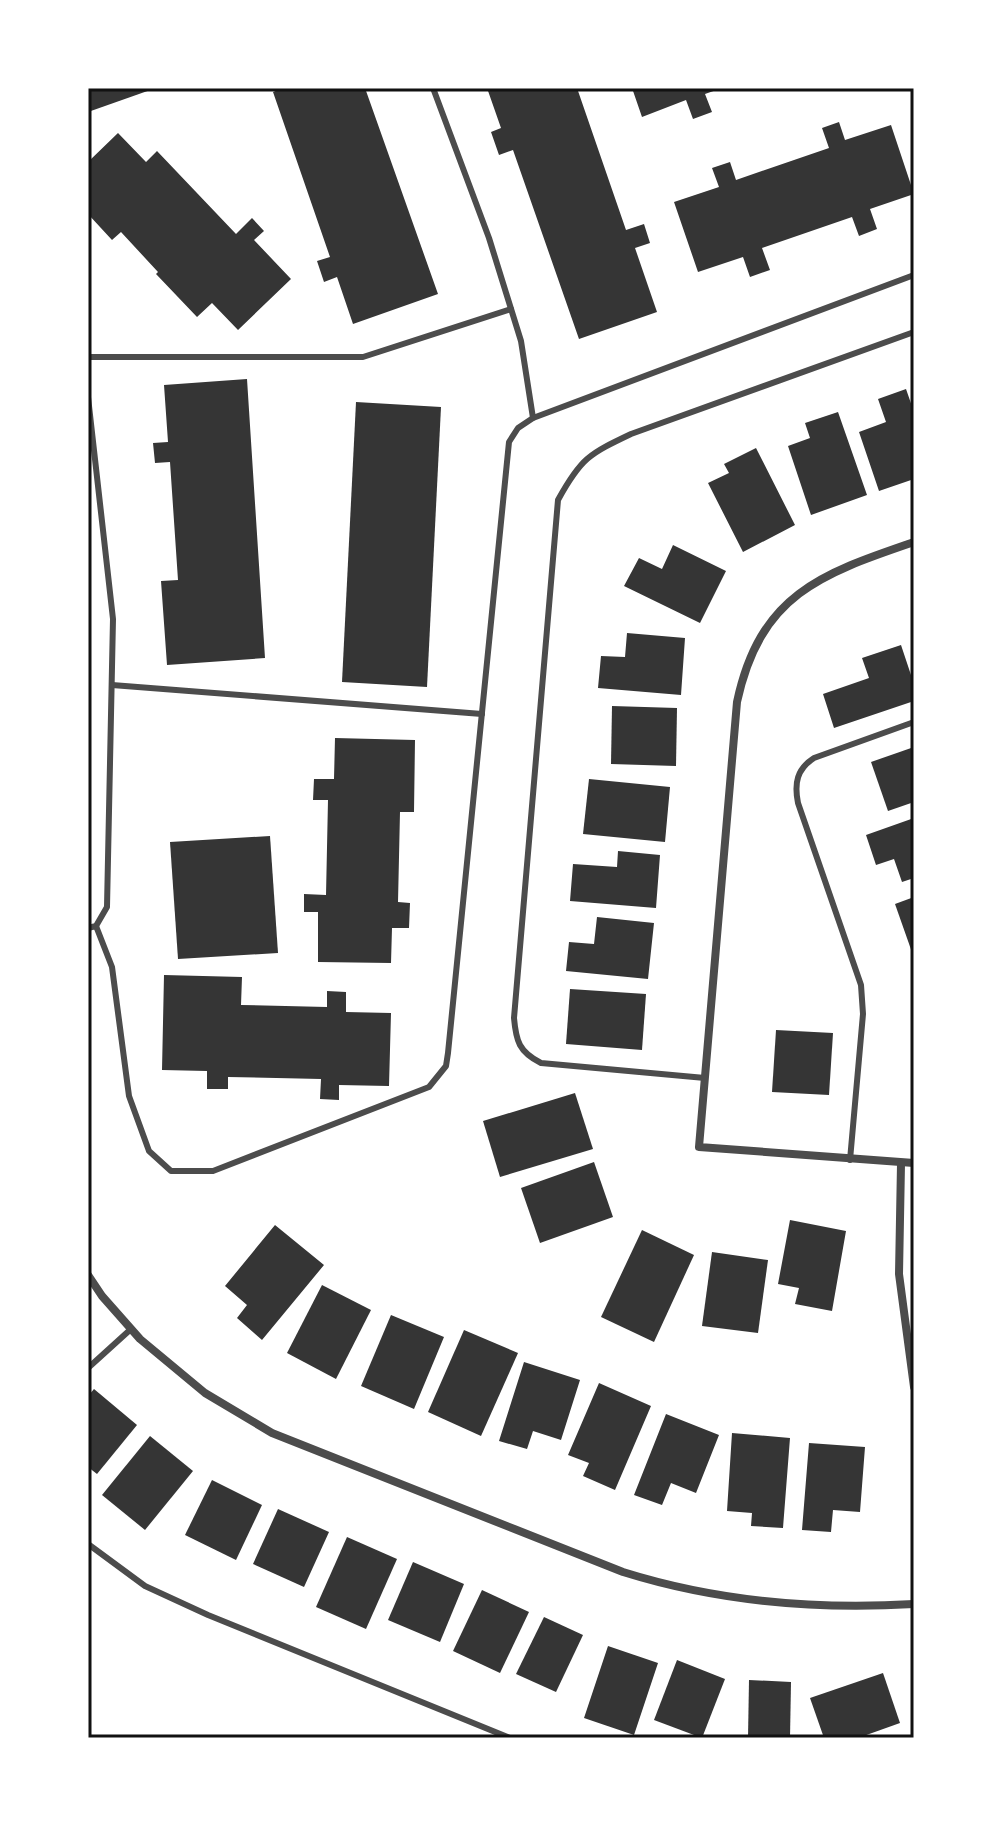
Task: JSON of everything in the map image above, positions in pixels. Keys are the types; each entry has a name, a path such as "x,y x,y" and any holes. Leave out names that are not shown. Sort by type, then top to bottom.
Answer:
{"street":[{"path":"914,542 847,565 806,587 773,618 750,657 737,702 699,1147 914,1163"},
{"path":"901,1164 899,1274 914,1387"},
{"path":"88,1275 131,1329 205,1393 272,1433 623,1572 690,1591 765,1602 836,1607 914,1604"}],"lane":[{"path":"433,88 489,238 521,341 533,418"},
{"path":"88,397 113,619 107,907 92,927 112,967 129,1096 149,1151 171,1171 213,1171 429,1087 446,1066 509,442 518,428 533,418 914,275"},
{"path":"88,357 363,357 511,309"},
{"path":"705,1078 541,1063 528,1056 516,1043 514,1018 558,500 591,453 631,434 914,332"},
{"path":"112,685 482,714"},
{"path":"850,1160 863,1014 861,985 798,803 796,780 805,763 814,758 914,722"},
{"path":"88,1368 131,1329"},
{"path":"88,1544 145,1586 208,1615 510,1738"}],"building":[{"path":"88,88 156,88 88,112"},
{"path":"283,88 365,88 438,294 353,324 337,277 324,282 317,261 330,257 273,92"},
{"path":"487,88 577,88 626,230 644,224 650,243 635,248 657,312 579,339 513,150 499,155 491,132 501,128"},
{"path":"632,88 722,88 705,94 712,112 693,119 686,100 642,117"},
{"path":"839,122 845,140 891,125 914,194 870,209 877,229 859,236 852,217 762,248 770,270 750,277 743,257 698,272 674,202 719,187 712,168 730,162 736,180 829,148 822,128"},
{"path":"118,133 146,162 157,151 236,234 252,218 264,231 254,240 291,279 238,330 212,303 197,317 121,232 112,240 88,214 88,162"},
{"path":"247,379 265,658 167,665 161,581 178,580 170,462 155,463 153,443 168,442 164,385"},
{"path":"906,389 914,412 914,479 879,491 859,432 886,422 878,399"},
{"path":"356,402 441,407 427,687 342,682"},
{"path":"838,412 867,495 811,515 788,446 810,438 805,423"},
{"path":"756,448 795,525 743,552 708,483 729,473 724,464"},
{"path":"673,545 726,571 700,623 624,586 639,558 662,569"},
{"path":"627,633 685,638 681,695 598,688 601,656 625,657"},
{"path":"901,645 914,684 914,701 834,728 823,694 869,678 862,658"},
{"path":"612,706 677,708 676,766 611,764"},
{"path":"335,738 415,740 414,812 400,812 398,902 410,903 409,928 392,928 391,963 318,962 318,912 304,912 304,894 326,895 328,800 313,800 314,779 334,779"},
{"path":"914,747 914,802 888,811 871,762"},
{"path":"589,779 670,787 665,842 583,834"},
{"path":"914,818 914,878 902,882 894,859 876,865 866,835"},
{"path":"270,836 278,953 178,959 170,842"},
{"path":"618,851 660,855 656,908 570,901 573,864 617,867"},
{"path":"914,897 914,958 895,904"},
{"path":"597,917 654,923 648,979 566,971 569,942 594,944"},
{"path":"164,975 242,977 241,1005 327,1007 327,991 346,992 346,1012 391,1013 389,1086 339,1085 339,1100 320,1099 321,1079 228,1077 228,1089 207,1089 207,1071 162,1070"},
{"path":"570,989 646,994 642,1050 566,1044"},
{"path":"776,1030 833,1033 829,1095 772,1092"},
{"path":"575,1093 593,1149 500,1177 483,1121"},
{"path":"594,1162 613,1217 540,1243 521,1188"},
{"path":"790,1220 846,1231 832,1311 795,1304 799,1288 778,1284"},
{"path":"275,1225 324,1265 262,1340 237,1318 247,1305 225,1286"},
{"path":"642,1230 694,1255 654,1342 601,1317"},
{"path":"712,1252 768,1260 758,1333 702,1326"},
{"path":"322,1285 371,1310 336,1379 287,1353"},
{"path":"391,1315 444,1337 414,1409 361,1386"},
{"path":"464,1330 518,1353 481,1436 428,1412"},
{"path":"524,1362 580,1380 561,1440 533,1431 527,1449 499,1441"},
{"path":"599,1383 651,1406 615,1490 583,1476 589,1463 568,1455"},
{"path":"94,1389 137,1425 97,1474 88,1467 88,1396"},
{"path":"666,1414 719,1435 696,1493 671,1483 662,1505 634,1495"},
{"path":"732,1433 790,1438 783,1528 751,1526 752,1513 727,1511"},
{"path":"150,1436 193,1471 145,1530 102,1495"},
{"path":"809,1443 865,1447 860,1512 833,1510 831,1532 802,1530"},
{"path":"212,1480 262,1505 236,1560 185,1535"},
{"path":"278,1509 329,1532 304,1587 253,1564"},
{"path":"347,1537 397,1559 366,1629 316,1607"},
{"path":"413,1562 464,1584 440,1642 388,1620"},
{"path":"482,1590 529,1612 500,1673 453,1651"},
{"path":"544,1617 583,1635 556,1692 516,1674"},
{"path":"608,1646 658,1663 634,1735 584,1718"},
{"path":"677,1660 725,1679 702,1738 654,1720"},
{"path":"883,1673 900,1723 858,1738 824,1738 810,1698"},
{"path":"749,1680 791,1682 790,1738 748,1738"}]}
